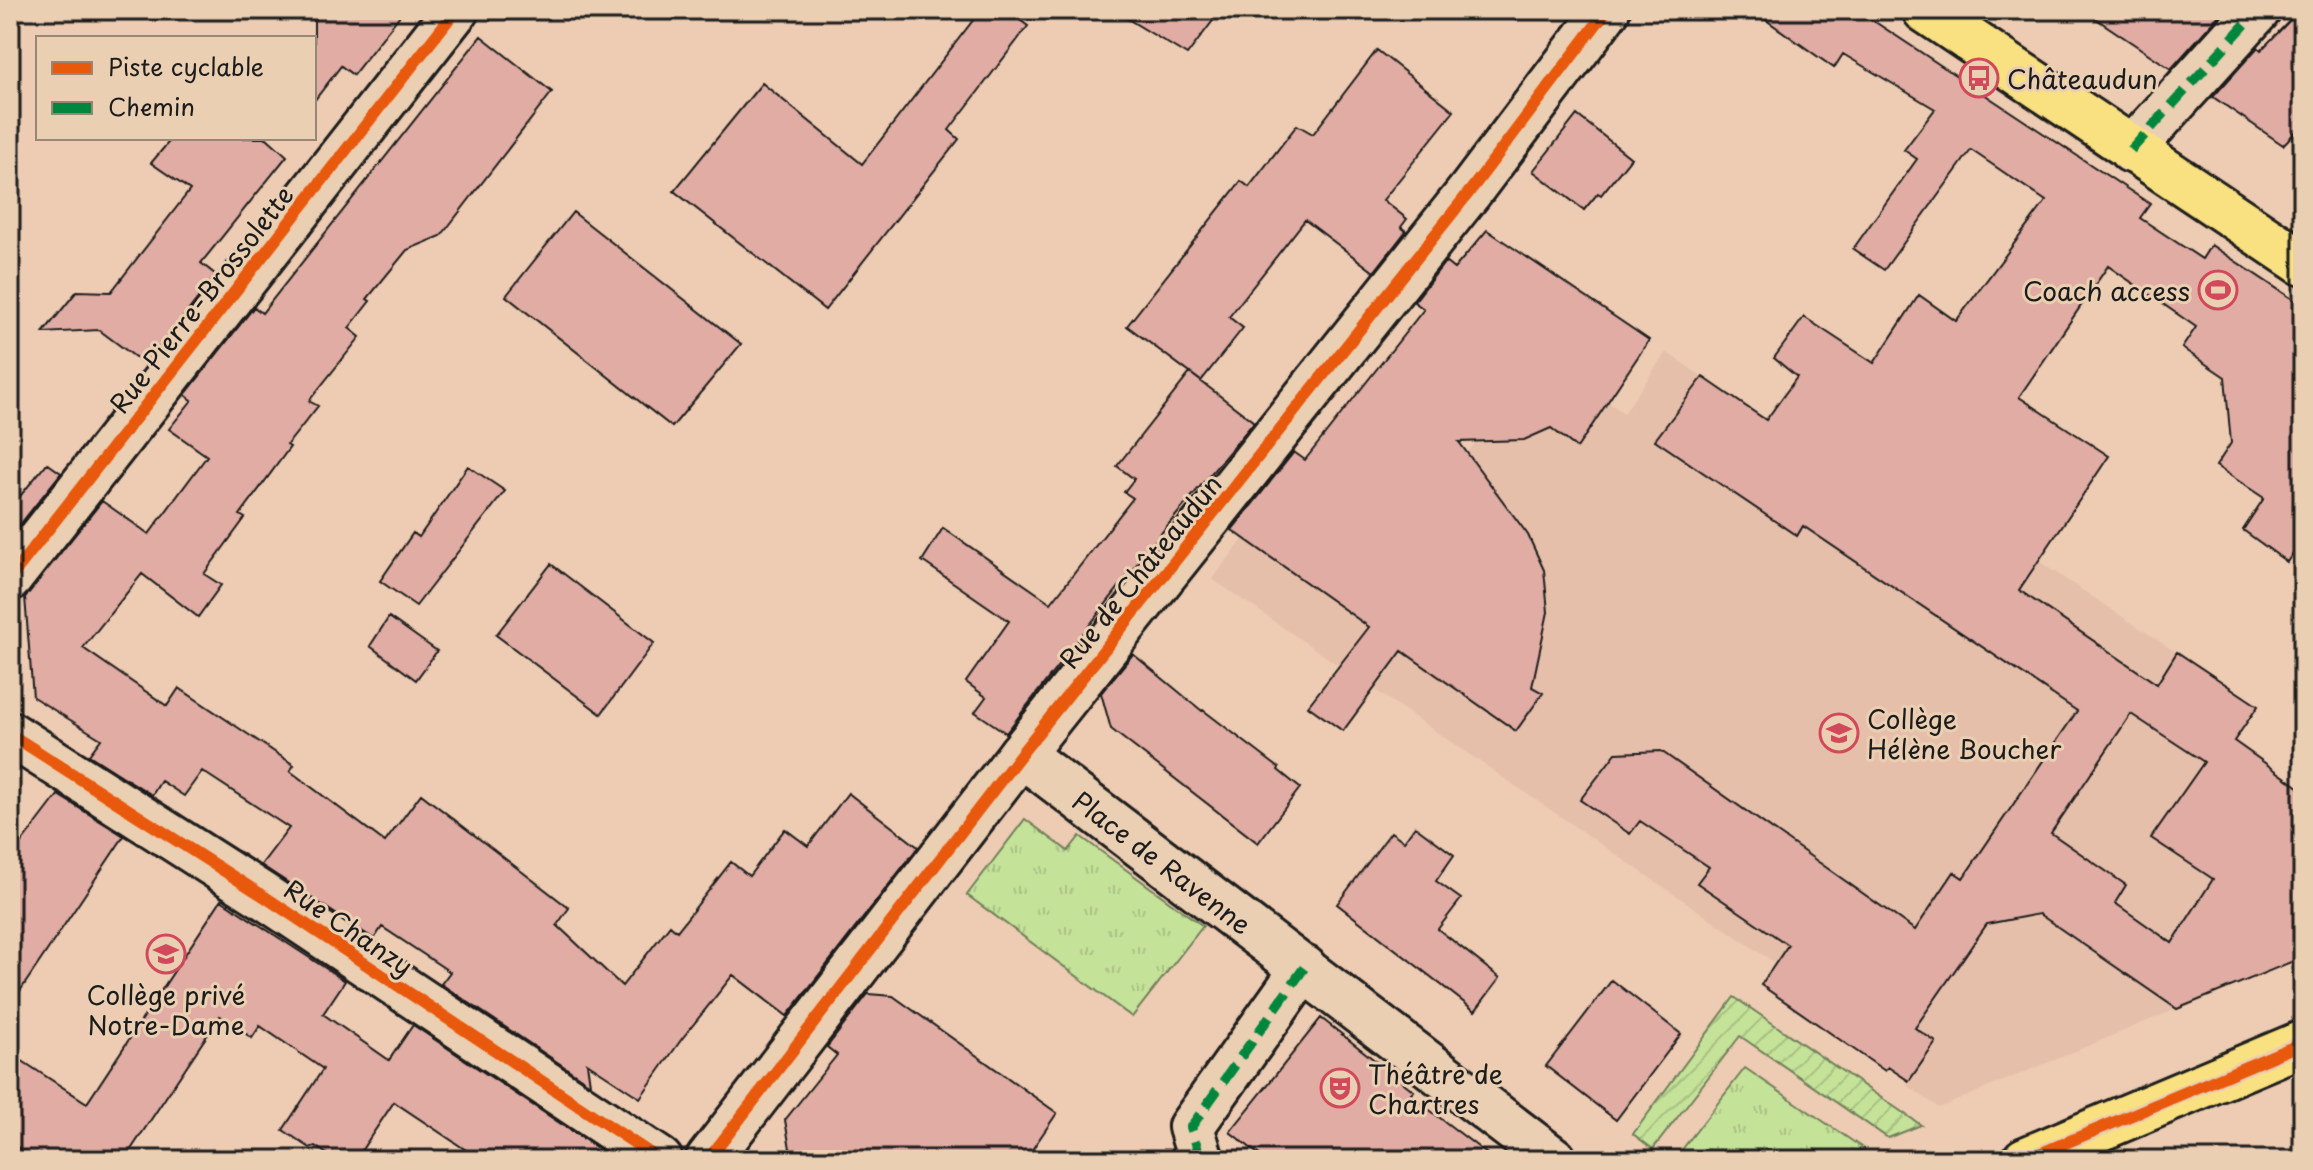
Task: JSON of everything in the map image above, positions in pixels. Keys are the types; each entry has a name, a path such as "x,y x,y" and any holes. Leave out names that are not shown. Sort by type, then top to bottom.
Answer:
{"main road":[{"path":"1925,10 2303,263"},
{"path":"2025,1160 2303,1043"}],"street":[{"name":"Rue Pierre-Brossolette","path":"10,578 456,10"},
{"name":"Rue de Châteaudun","path":"708,1160 1021,754 1460,204 1607,10"},
{"path":"2131,150 2258,10"},
{"name":"Rue Chanzy","path":"10,734 265,897 660,1160"},
{"name":"Place de Ravenne","path":"1021,754 1554,1160"},
{"path":"1201,1160 1191,1127 1304,968"}],"shaded area":[{"name":"Collège Hélène Boucher","path":"1666,352 1956,547 1976,520 2258,706 2215,768 2269,803 2176,936 2241,982 1939,1108 1907,1085 1909,1081 1888,1067 1885,1071 1761,985 1775,963 1212,579 1363,387 1461,461 1543,356 1624,413"}],"green space":[{"path":"1025,819 1068,851 1080,836 1203,926 1132,1017 967,895"},
{"path":"1734,997 1921,1125 1888,1138 1740,1036 1653,1149 1633,1134"},
{"path":"1745,1068 1864,1149 1837,1160 1674,1160"}],"building":[{"path":"314,10 404,10 353,75 341,66 316,98"},
{"path":"981,10 1006,10 1028,26 949,130 959,139 825,310 674,191 762,83 862,164"},
{"path":"1113,10 1221,10 1187,55"},
{"path":"1752,10 1857,10 2150,204 2140,218 2202,259 2211,245 2303,306 2303,538 2287,562 2243,530 2264,498 2216,466 2231,443 2225,377 2182,348 2196,327 2108,266 2019,397 2109,456 2019,590 2157,684 2177,652 2258,706 2234,741 2303,790 2303,957 2177,1009 2039,914 1987,924 1915,1028 1936,1042 1909,1081 1888,1067 1885,1071 1761,985 1788,945 1697,883 1709,867 1640,821 1630,834 1580,800 1616,753 1661,751 1915,930 1954,872 1963,878 2077,711 1803,526 1797,536 1655,440 1703,377 1766,420 1797,377 1774,358 1804,317 1874,363 1919,295 1956,321 2046,201 1971,150 1884,270 1853,249 1917,159 1904,150 1935,109 1843,54 1834,68","holes":["2131,714 2204,762 2151,838 2213,879 2172,943 2115,903 2126,885 2051,833"]},
{"path":"2083,10 2218,10 2221,13 2171,69"},
{"path":"2303,10 2303,124 2283,145 2213,97 2258,47 2261,50"},
{"path":"481,36 552,92 441,236 407,250 367,299 370,301 349,328 360,337 309,401 318,406 287,445 290,447 240,515 245,518 204,574 221,585 198,617 142,574 83,648 167,706 179,688 294,765 290,771 385,842 421,794 569,908 557,925 622,986 670,925 677,931 731,862 749,876 785,829 808,846 848,793 918,847 787,1016 733,975 640,1098 587,1063 590,1084 441,984 450,972 382,927 374,939 261,865 289,828 202,771 184,796 161,781 152,795 89,755 101,739 33,697 25,597 102,501 149,534 207,456 169,429 192,400 185,395 254,307 262,313"},
{"path":"1377,50 1454,111 1383,200 1407,219 1401,227 1406,231 1374,272 1305,220 1229,317 1243,328 1201,381 1127,326 1241,181 1249,187 1297,125 1313,134"},
{"path":"1577,115 1631,158 1601,195 1598,193 1584,210 1533,171"},
{"path":"170,140 269,140 287,156 201,263 216,275 146,365 99,330 43,333 77,291 111,292 190,190 151,163"},
{"path":"573,212 741,344 672,427 506,296"},
{"path":"1487,230 1649,340 1577,448 1551,428 1524,440 1459,442 1528,535 1544,570 1548,612 1532,687 1543,693 1516,731 1402,651 1343,731 1308,706 1369,627 1232,530 1294,452 1305,460 1424,309 1414,302 1445,262 1454,269"},
{"path":"1190,373 1254,422 1158,537 1006,733 975,712 986,697 966,682 1009,621 922,561 943,528 1051,603 1133,498 1124,492 1134,479 1117,466"},
{"path":"47,463 61,473 18,527 16,501"},
{"path":"468,466 505,491 416,606 380,581 413,533 419,537"},
{"path":"551,564 654,643 601,714 496,635"},
{"path":"389,617 437,651 416,680 370,646"},
{"path":"1133,654 1202,711 1279,768 1300,788 1258,843 1111,729 1101,693"},
{"path":"58,795 124,836 10,1006 10,858"},
{"path":"1415,826 1454,855 1436,881 1461,899 1438,929 1500,978 1475,1011 1337,904 1391,832 1404,841"},
{"path":"221,900 345,981 323,1014 389,1060 413,1025 600,1150 602,1160 481,1160 394,1102 355,1160 336,1160 283,1130 323,1069 260,1026 252,1038 220,1016 124,1160 36,1160 10,1142 10,1053 87,1103"},
{"path":"1612,980 1681,1034 1616,1120 1546,1066"},
{"path":"868,994 893,996 1057,1113 1025,1160 792,1160 785,1120 837,1055 827,1047"},
{"name":"Théâtre de Chartres","path":"1321,1018 1414,1091 1410,1095 1495,1160 1266,1160 1230,1132"}],"marked path":[{"path":"2131,150 2258,10"},
{"path":"1201,1160 1191,1127 1304,968"}],"cycle path":[{"path":"10,578 456,10"},
{"path":"708,1160 1021,754 1470,191 1607,10"},
{"path":"10,734 265,897 660,1160"},
{"path":"2025,1160 2303,1043"}],"place":[{"name":"Châteaudun","path":"1979,78"},
{"name":"Coach access","path":"2218,290"},
{"name":"Collège Hélène Boucher","path":"1839,733"},
{"name":"Collège privé Notre-Dame","path":"166,954"},
{"name":"Théâtre de Chartres","path":"1340,1088"}]}
